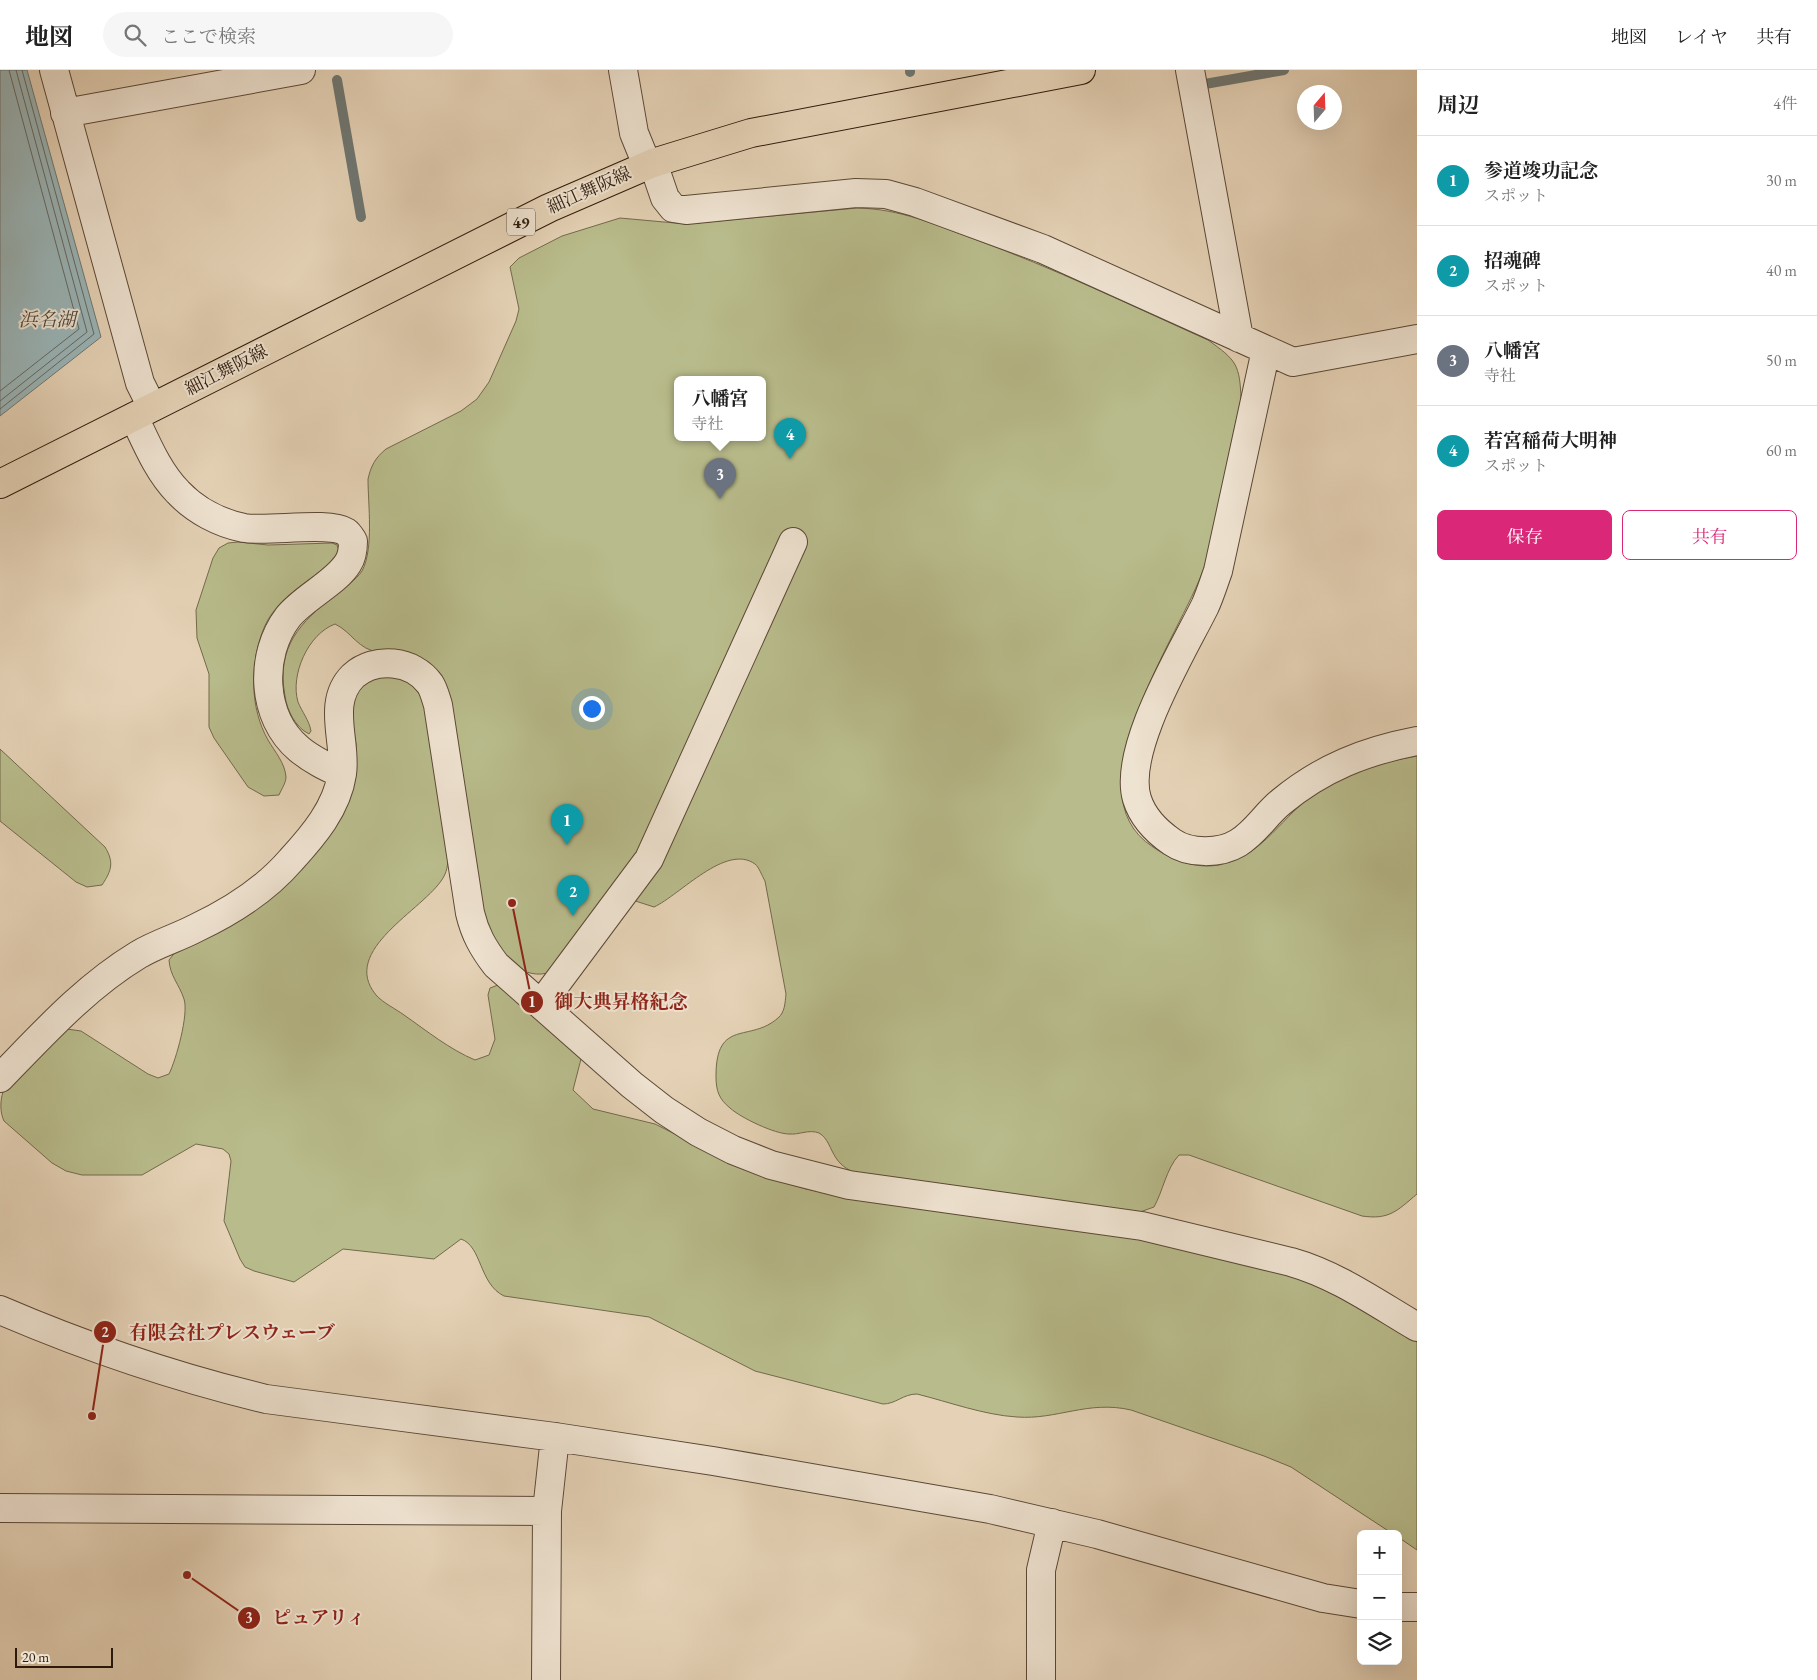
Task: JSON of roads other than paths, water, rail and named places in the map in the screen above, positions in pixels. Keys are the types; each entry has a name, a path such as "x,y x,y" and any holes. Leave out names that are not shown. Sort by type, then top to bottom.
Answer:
{"main road":[{"name":"細江舞阪線","path":"0,484 549,208 650,164 750,133 1081,70"}],"street":[{"path":"54,70 140,383 143,412 162,471 177,492 197,508 219,520 243,527 268,530 336,528 347,533 353,541 349,563 288,617 276,637 269,660 269,692 272,707 282,729 298,748 317,762 342,774"},
{"path":"66,114 300,70"},
{"path":"623,70 634,133 665,198 673,208 686,210 856,193 886,194 915,202 1043,249 1293,362 1417,339"},
{"path":"1190,70 1239,338"},
{"path":"1266,350 1218,571 1206,604 1162,690 1149,724 1135,778 1137,798 1145,817 1158,833 1176,844 1195,850 1216,850 1236,844 1253,833 1279,804 1310,780 1327,770 1344,761 1381,748 1417,741"},
{"path":"541,1004 649,859 793,542"},
{"path":"0,1078 69,1007 124,964 155,946 214,919 261,888 289,862 314,834 334,802 342,774 344,745 338,717 341,695 353,676 372,665 394,663 415,669 430,684 438,705 470,913 475,932 484,950 496,965 632,1085 664,1110 716,1141 771,1166 848,1185 1135,1225 1311,1267 1347,1284 1417,1328"},
{"path":"0,1310 104,1352 266,1398 555,1437 713,1461 929,1498 1052,1523 1323,1598 1357,1603"},
{"path":"546,1680 547,1511 555,1437"},
{"path":"0,1508 547,1511"},
{"path":"1040,1680 1041,1570 1052,1523"},
{"path":"1402,1606 1417,1607"}],"water":[{"name":"浜名湖","path":"0,70 27,70 101,337 0,416"}],"waterway":[{"path":"1205,84 1284,70"},
{"path":"337,80 361,217"}],"place":[{"name":"若宮稲荷大明神","path":"790,459"},
{"name":"八幡宮","path":"720,499"},
{"name":"参道竣功記念","path":"567,845"},
{"name":"御大典昇格紀念","path":"512,903"},
{"name":"招魂碑","path":"573,916"},
{"name":"有限会社プレスウェーブ","path":"92,1416"},
{"name":"ピュアリィ","path":"187,1575"}]}
